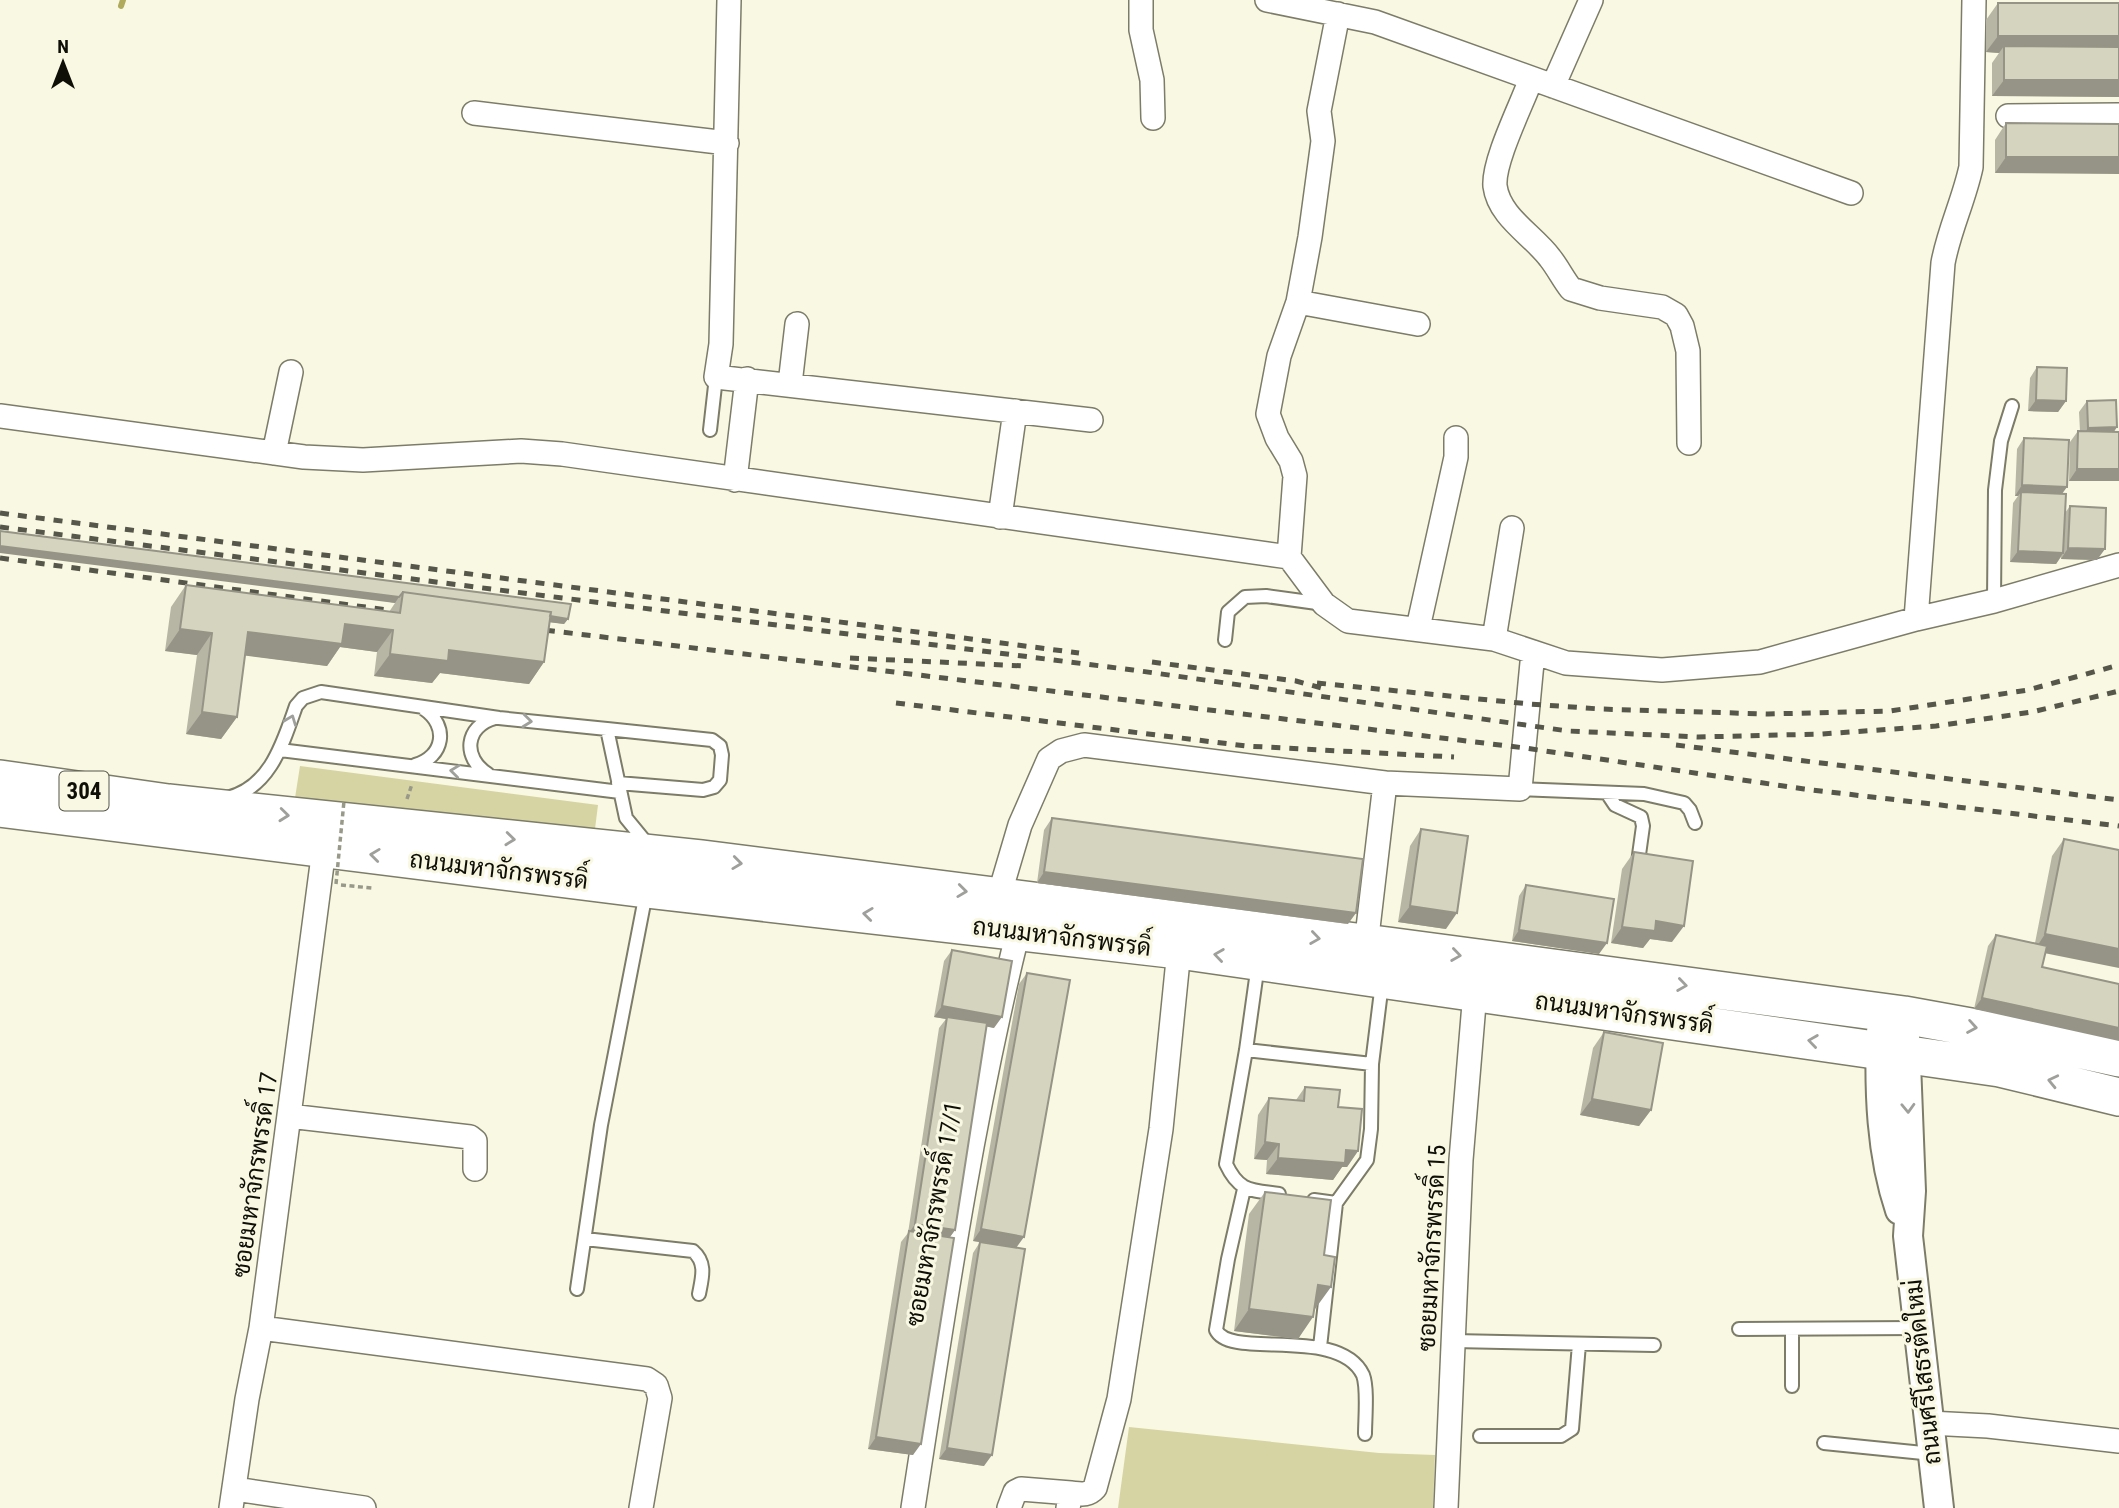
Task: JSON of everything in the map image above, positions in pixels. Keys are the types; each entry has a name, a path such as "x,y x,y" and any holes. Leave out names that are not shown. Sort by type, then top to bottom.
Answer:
{"main road":[{"name":"ถนนมหาจักรพรรดิ์","path":"0,779 324,849 1179,950 1382,978 2000,1068 2119,1097"},
{"name":"ถนนมหาจักรพรรดิ์","path":"0,808 76,818 166,816 701,859 1893,1014 2010,1034 2119,1058"},
{"path":"0,825 76,818"}],"street":[{"path":"729,0 721,344 716,377 1091,420"},
{"path":"1141,0 1141,30 1152,80 1153,117"},
{"path":"1267,0 1375,22 1851,193"},
{"path":"1553,86 1591,0"},
{"path":"1916,619 1942,263 1971,167 1974,0"},
{"path":"1338,14 1319,111 1323,141 1298,302 1279,356 1268,414 1277,438 1291,461 1295,477 1289,557 1324,604 1348,621 1494,639 1566,663 1662,670 1760,662 1916,619 1994,601 2119,565"},
{"path":"1531,79 1498,164 1495,185 1500,202 1517,225 1550,258 1560,277 1571,289 1600,298 1662,307 1676,315 1682,326 1688,351 1689,443"},
{"path":"474,113 727,143"},
{"path":"2008,116 2119,115"},
{"path":"1298,302 1418,324"},
{"path":"790,384 797,324"},
{"path":"274,453 291,372"},
{"path":"735,480 747,379"},
{"path":"1000,517 1015,411"},
{"path":"0,416 304,457 363,460 521,452 562,454 1289,557"},
{"path":"1418,628 1456,457 1456,438"},
{"path":"1494,639 1512,528"},
{"path":"999,896 1020,825 1049,759 1073,747 1084,745 1385,783 1520,789 1533,652"},
{"path":"1366,945 1385,783"},
{"name":"ซอยมหาจักรพรรดิ์ 17","path":"233,1498 247,1399 261,1328 324,849"},
{"name":"ซอยมหาจักรพรรดิ์ 17/1","path":"913,1508 977,1120 994,1028 1018,932"},
{"path":"1009,1508 1015,1492 1021,1489 1070,1501 1090,1493 1095,1488 1119,1399 1161,1129 1179,950"},
{"name":"ซอยมหาจักรพรรดิ์ 15","path":"1446,1508 1461,1160 1475,992"},
{"name":"ถนนศรีโสธรตัดใหม่","path":"1893,1014 1893,1052 1883,1128 1895,1195 1908,1236 1939,1508"},
{"path":"289,1116 470,1137 475,1141 475,1169"},
{"path":"261,1328 647,1379 656,1385 660,1398 641,1508"},
{"path":"1929,1423 1988,1426 2119,1441"},
{"path":"233,1498 364,1508"}],"lane":[{"path":"710,430 716,377"},
{"path":"1994,601 1995,490 2001,441 2012,406"},
{"path":"1225,640 1228,612 1245,597 1266,596 1324,604"},
{"path":"166,816 237,796 256,784 280,750 296,706 303,698 321,692 499,718 712,740 720,746 722,755 720,780 714,787 703,790 619,788 280,750"},
{"path":"408,765 416,765 432,757 441,741 438,722 424,709 415,706"},
{"path":"495,776 480,769 474,762 470,743 478,727 499,718"},
{"path":"607,729 626,818 650,847 701,859"},
{"path":"1520,789 1644,794 1684,803 1695,823"},
{"path":"1607,793 1615,805 1641,817 1643,826 1638,862"},
{"path":"578,1289 601,1125 646,889"},
{"path":"1258,961 1226,1164 1232,1177 1244,1189 1336,1203"},
{"path":"1320,1347 1336,1203 1367,1160 1371,1129 1372,1064 1382,978"},
{"path":"1246,1050 1372,1064"},
{"path":"1244,1189 1228,1259 1217,1319 1217,1334 1221,1338 1245,1343 1320,1347 1351,1362 1364,1378 1365,1434"},
{"path":"585,1238 693,1251 702,1264 699,1294"},
{"path":"1739,1329 1919,1328"},
{"path":"1792,1329 1792,1386"},
{"path":"1454,1341 1654,1345"},
{"path":"1480,1436 1562,1436 1572,1429 1578,1344"},
{"path":"1824,1443 1933,1454"}],"path":[{"path":"402,803 409,796 411,784 422,785"},
{"path":"344,800 336,884 372,888"}],"shaded area":[{"path":"300,766 598,805 594,837 295,798"},
{"path":"1129,1427 1379,1453 1435,1455 1433,1508 1118,1508"}],"building":[{"path":"1998,3 2119,3 2119,36 1998,36"},
{"path":"2004,46 2119,47 2119,80 2004,80"},
{"path":"2006,123 2119,124 2119,157 2006,157"},
{"path":"2037,367 2067,368 2066,401 2036,400"},
{"path":"2116,400 2117,427 2088,428 2087,401"},
{"path":"2078,431 2119,432 2119,469 2077,469"},
{"path":"2024,438 2069,440 2067,487 2022,485"},
{"path":"2021,492 2066,494 2063,553 2018,551"},
{"path":"2070,506 2106,508 2105,549 2068,548"},
{"path":"0,531 571,604 568,619 550,616 551,612 403,592 399,597 0,546"},
{"path":"186,585 400,613 403,592 551,612 544,662 449,650 448,661 390,654 393,630 345,624 342,644 248,632 237,717 202,712 212,633 180,629"},
{"path":"1052,818 1363,859 1356,913 1044,872"},
{"path":"1421,829 1468,836 1457,913 1410,906"},
{"path":"2064,839 2119,850 2119,949 2045,934"},
{"path":"1634,852 1693,861 1684,926 1656,921 1655,931 1622,927"},
{"path":"1526,885 1614,899 1607,943 1519,930"},
{"path":"1996,935 2047,946 2042,967 2119,984 2119,1028 1982,998"},
{"path":"952,950 1012,961 1002,1017 942,1006"},
{"path":"1027,973 1070,980 1024,1237 981,1229"},
{"path":"947,1017 987,1023 955,1230 915,1224"},
{"path":"1604,1032 1663,1043 1651,1110 1592,1099"},
{"path":"1305,1087 1340,1090 1338,1107 1362,1109 1358,1151 1346,1150 1345,1163 1278,1158 1279,1144 1265,1142 1269,1098 1304,1101"},
{"path":"1265,1192 1331,1200 1324,1255 1335,1257 1331,1287 1318,1285 1313,1317 1249,1309"},
{"path":"909,1231 954,1238 921,1444 876,1437"},
{"path":"980,1242 1025,1249 992,1455 947,1448"}],"waterway":[{"path":"121,6 123,0"}],"railway":[{"path":"0,513 1079,653"},
{"path":"0,527 1133,670 1568,731 1698,737 1822,734 1936,726 2032,712 2119,691"},
{"path":"0,558 410,613"},
{"path":"528,628 1525,748 1804,789 2119,826"},
{"path":"850,658 1025,666"},
{"path":"1152,662 1296,681 1325,689"},
{"path":"1317,683 1600,709 1768,714 1890,711 2028,690 2119,665"},
{"path":"896,703 1246,746 1454,757"},
{"path":"1676,745 2119,800"}]}
